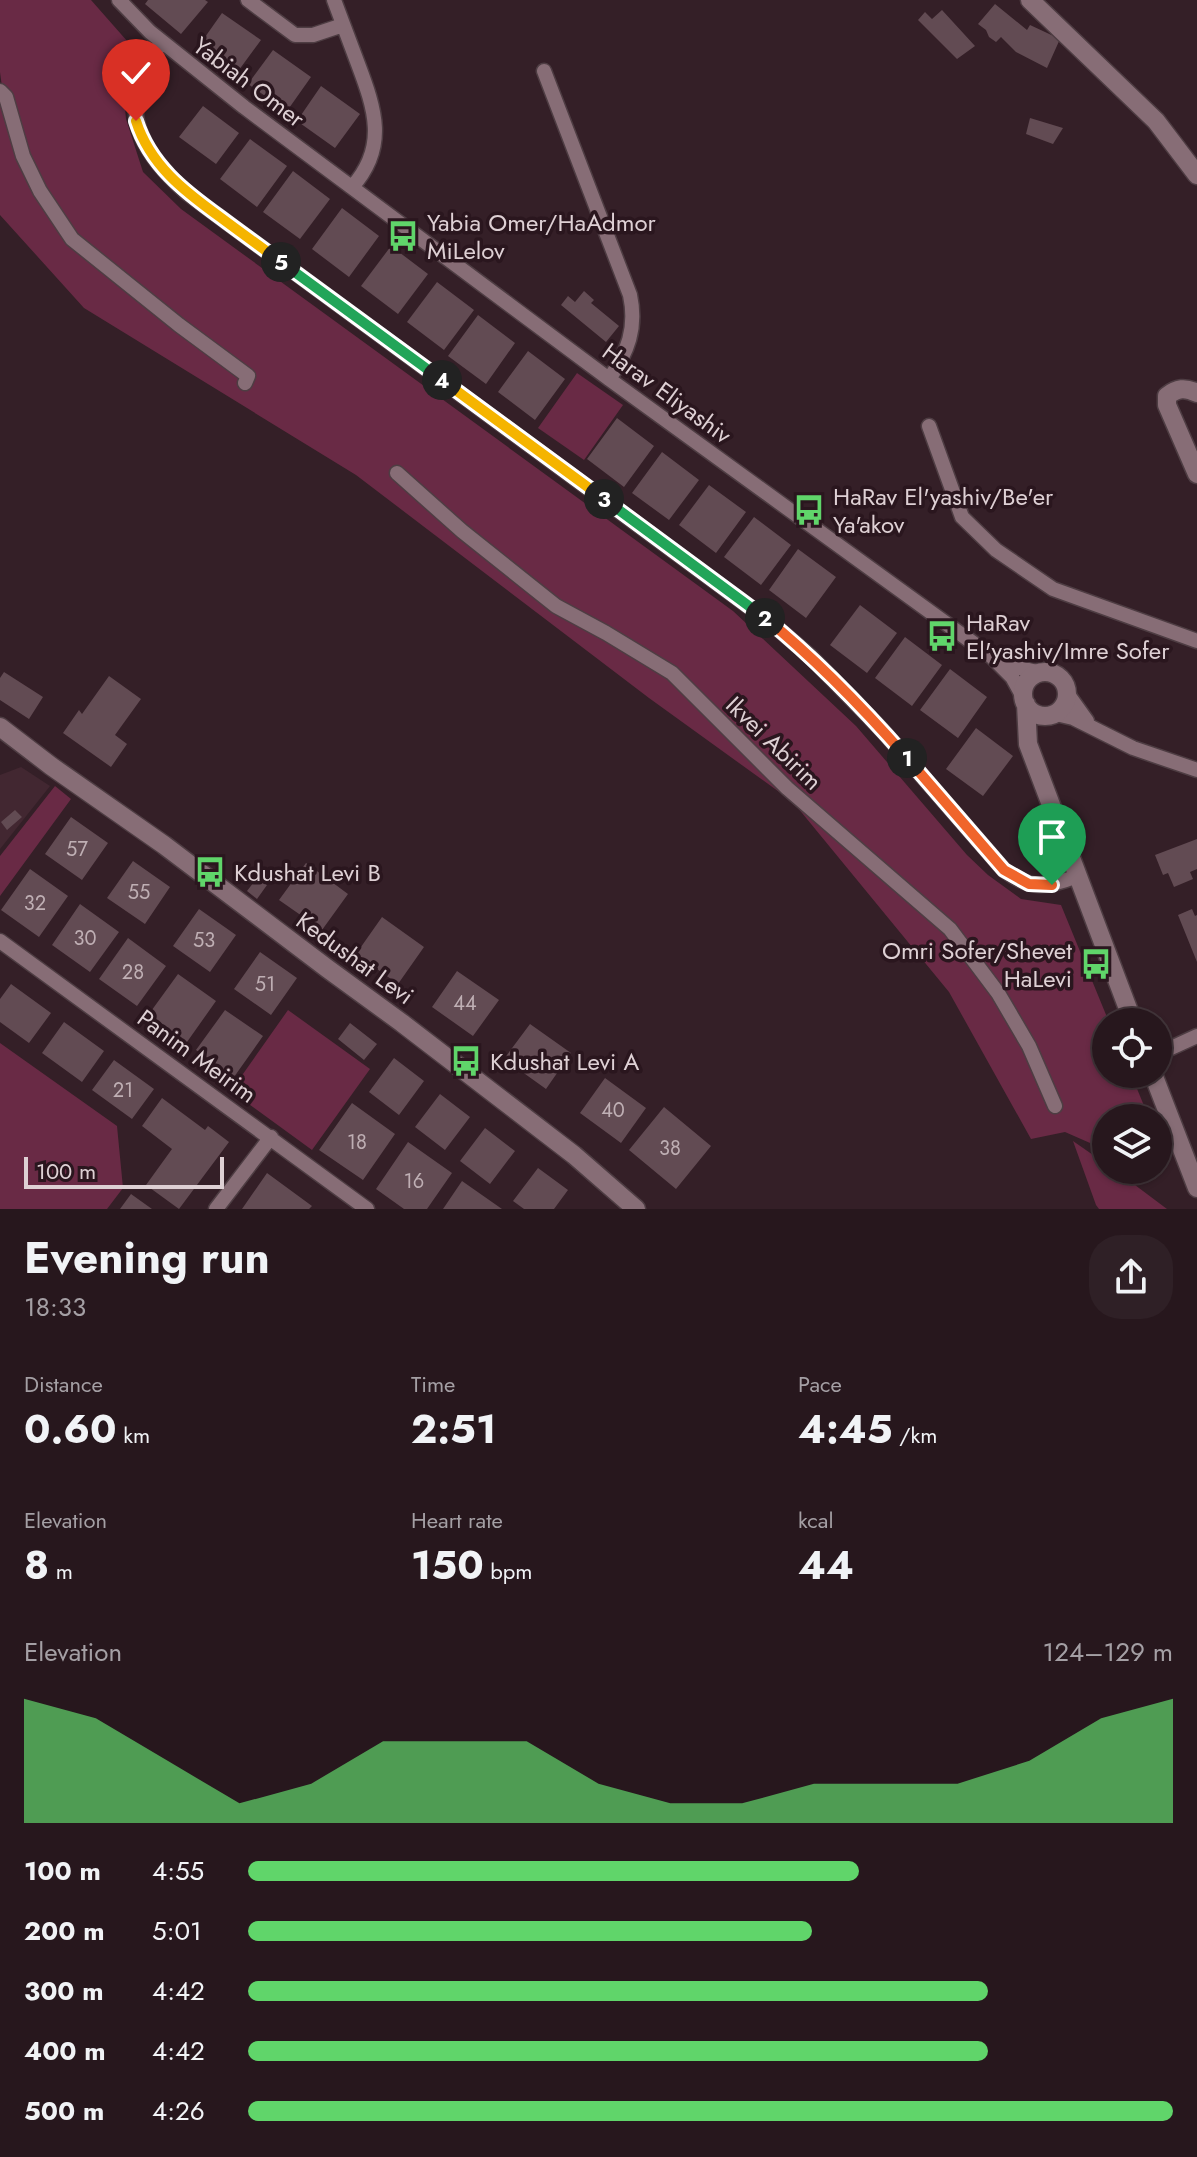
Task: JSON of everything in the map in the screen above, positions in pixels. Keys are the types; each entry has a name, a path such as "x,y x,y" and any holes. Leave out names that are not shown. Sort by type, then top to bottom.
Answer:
{"street":[{"name":"Yabiah Omer","path":"119,0 162,42 320,163"},
{"path":"248,0 295,35 313,35 343,25"},
{"path":"334,0 371,97 376,129 370,159 352,187"},
{"path":"1030,0 1156,121 1197,175"},
{"path":"162,42 142,74 135,106 141,136 171,179 770,622 856,702 1004,870 1021,881 1037,886 1052,885 1077,876"},
{"path":"544,71 630,295 633,323 630,340 609,379"},
{"path":"0,91 6,97 23,156 40,191 72,239 248,376 245,383"},
{"name":"Harav Eliyashiv","path":"320,163 609,379 991,656"},
{"path":"1197,393 1190,389 1175,389 1167,396 1167,405 1197,474"},
{"path":"929,426 962,517 996,550 1053,589 1197,641"},
{"name":"Ikvei Abirim","path":"397,473 462,531 556,606 672,673 787,788 950,929 1006,1006 1029,1046 1055,1106"},
{"path":"991,656 1020,668 1056,675 1078,711 1095,729"},
{"path":"991,656 1012,677 1033,713 1073,718 1133,748 1197,770"},
{"path":"1042,673 1026,684 1024,700 1028,744 1128,1008"},
{"path":"1034,759 1038,735 1064,705 1067,693"},
{"name":"Kedushat Levi","path":"0,727 402,1023 574,1155 636,1209"},
{"name":"Panim Meirim","path":"0,941 367,1209"},
{"path":"1172,1048 1197,1036"},
{"path":"1158,1088 1197,1188"},
{"path":"216,1209 271,1137"}],"shaded area":[{"path":"0,0 91,0 135,50 123,86 126,119 143,172 181,209 733,611 856,726 967,855 988,875 1021,899 1061,905 1103,1008 1092,1008 1092,1088 1137,1088 1143,1104 1092,1104 1092,1144 1065,1132 1031,1139 949,992 793,802 649,698 356,475 84,308 0,215"},
{"path":"577,373 623,405 584,460 538,428"},
{"path":"21,767 50,786 0,849 0,775"},
{"path":"55,786 71,799 0,896 0,856"},
{"path":"288,1010 370,1069 312,1150 231,1091"},
{"path":"0,1043 117,1126 123,1188 107,1209 0,1209"},
{"path":"1073,1141 1092,1154 1092,1184 1134,1184 1167,1209 1099,1209"}],"building":[{"path":"148,0 208,2 181,34 145,4"},
{"path":"995,4 1027,30 1030,25 1060,39 1047,68 1016,52 1001,37 996,42 978,24"},
{"path":"942,10 975,46 957,59 918,20 925,12 932,19"},
{"path":"222,13 261,40 236,74 198,47"},
{"path":"273,50 311,77 287,111 248,84"},
{"path":"321,86 360,114 335,148 297,121"},
{"path":"203,106 239,133 216,164 179,137"},
{"path":"1030,118 1063,128 1053,144 1026,134"},
{"path":"250,139 287,166 257,207 220,179"},
{"path":"293,171 330,199 300,239 263,212"},
{"path":"342,208 379,236 349,277 312,249"},
{"path":"391,246 428,274 398,314 361,286"},
{"path":"437,282 474,310 444,350 407,322"},
{"path":"584,291 594,300 591,303 619,326 606,342 561,305 568,296 575,302"},
{"path":"478,315 515,343 486,384 448,356"},
{"path":"528,351 565,379 535,420 498,392"},
{"path":"617,418 654,446 624,487 587,459"},
{"path":"662,452 699,480 669,520 632,493"},
{"path":"709,485 746,512 716,553 679,525"},
{"path":"754,517 791,545 761,585 724,557"},
{"path":"798,549 836,577 806,618 769,590"},
{"path":"860,605 897,633 867,673 830,645"},
{"path":"905,637 942,665 912,706 875,678"},
{"path":"950,669 987,697 958,738 920,710"},
{"path":"4,672 43,697 29,719 0,700 0,678"},
{"path":"109,676 141,699 115,735 127,744 111,767 63,733 79,710 82,714"},
{"path":"976,728 1013,756 983,796 946,769"},
{"path":"15,810 22,817 7,830 1,822"},
{"path":"71,817 108,843 82,880 45,854"},
{"path":"1197,839 1197,869 1190,872 1193,879 1174,887 1168,873 1163,875 1155,855"},
{"path":"133,861 170,887 145,924 107,898"},
{"path":"306,863 348,894 322,930 279,900"},
{"path":"30,869 68,896 39,937 1,910"},
{"path":"257,878 267,885 257,899 247,891"},
{"path":"80,904 119,932 90,972 52,945"},
{"path":"199,909 236,935 210,972 173,946"},
{"path":"1192,909 1197,915 1197,962 1178,915"},
{"path":"382,917 424,947 398,984 356,954"},
{"path":"128,938 166,966 137,1006 99,979"},
{"path":"260,952 297,978 271,1015 234,989"},
{"path":"457,971 499,1000 473,1036 432,1007"},
{"path":"178,974 216,1001 187,1042 149,1014"},
{"path":"11,984 51,1013 29,1043 0,1022 0,999"},
{"path":"225,1010 263,1036 234,1077 196,1050"},
{"path":"64,1022 104,1051 82,1082 42,1053"},
{"path":"350,1023 377,1044 364,1060 338,1039"},
{"path":"530,1024 571,1053 546,1089 504,1059"},
{"path":"394,1058 424,1081 399,1115 369,1092"},
{"path":"114,1060 154,1089 132,1119 92,1090"},
{"path":"605,1078 646,1108 621,1143 580,1113"},
{"path":"440,1094 470,1117 445,1150 415,1127"},
{"path":"162,1098 205,1130 208,1126 229,1142 179,1209 146,1185 172,1149 142,1126"},
{"path":"352,1103 395,1134 363,1180 319,1150"},
{"path":"664,1107 711,1146 676,1189 629,1150"},
{"path":"485,1128 515,1151 490,1184 460,1161"},
{"path":"408,1142 452,1173 427,1209 404,1209 376,1189"},
{"path":"538,1168 568,1190 554,1209 524,1209 513,1201"},
{"path":"267,1173 312,1206 309,1209 242,1209"},
{"path":"462,1181 502,1209 443,1209"},
{"path":"131,1194 152,1209 120,1209"}],"place":[{"name":"Yabia Omer/HaAdmor MiLelov","path":"403,236"},
{"name":"HaRav El'yashiv/Be'er Ya'akov","path":"809,510"},
{"name":"HaRav El'yashiv/Imre Sofer","path":"942,636"},
{"name":"Kdushat Levi B","path":"210,872"},
{"name":"Omri Sofer/Shevet HaLevi","path":"1096,964"},
{"name":"Kdushat Levi A","path":"466,1061"}],"route":[{"path":"136,121 141,136 159,165 187,193 749,605 810,656 847,693 916,768 995,862 1021,881 1052,885"}]}
